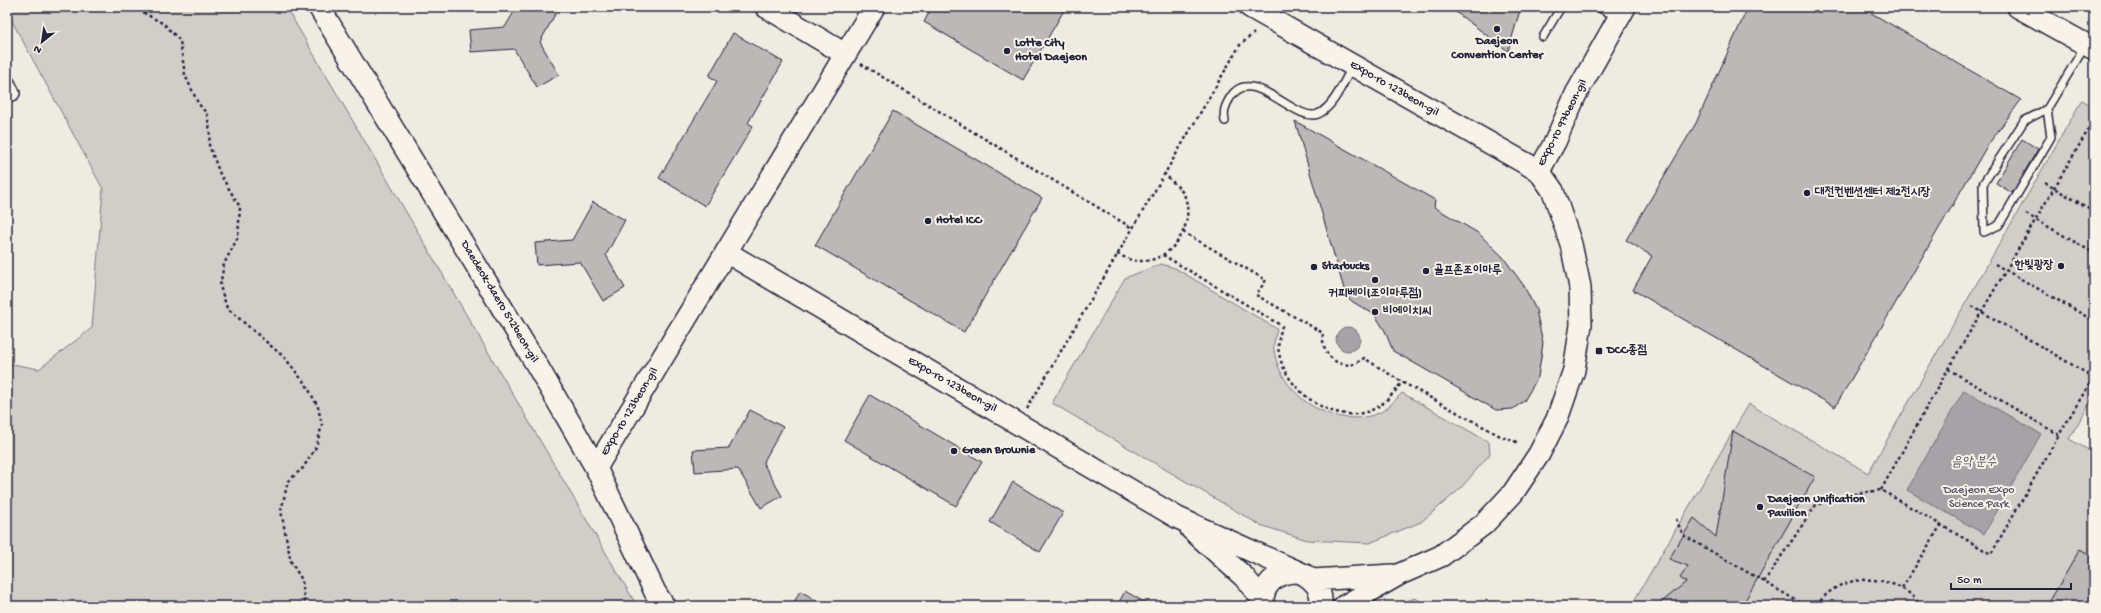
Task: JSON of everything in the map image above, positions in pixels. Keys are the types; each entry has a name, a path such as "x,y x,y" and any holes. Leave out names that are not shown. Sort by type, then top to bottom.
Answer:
{"street":[{"name":"Daedeok-daero 512beon-gil","path":"319,7 535,362 596,468 655,592 664,606"},
{"path":"766,7 845,54"},
{"name":"Expo-ro 123beon-gil","path":"596,468 874,7"},
{"name":"Expo-ro 123beon-gil","path":"1250,7 1539,171"},
{"path":"2018,7 2090,47"},
{"name":"Expo-ro 97beon-gil","path":"1400,574 1441,556 1484,524 1513,493 1539,454 1557,419 1574,370 1581,325 1580,287 1571,244 1553,191 1539,171 1555,142 1576,94 1622,13"},
{"name":"Expo-ro 123beon-gil","path":"726,252 1178,518"},
{"path":"1178,518 1252,550 1305,576 1319,588 1322,597 1321,606"},
{"path":"1178,518 1244,577 1262,603"},
{"path":"1262,603 1264,590 1270,581 1286,572 1305,576 1400,574"},
{"path":"1344,606 1400,574"}],"lane":[{"path":"1543,37 1561,7"},
{"path":"1598,7 1622,13"},
{"path":"2047,109 2051,137 1999,225 1984,232 1983,184 2024,121 2047,109 2090,47"},
{"path":"1225,121 1224,113 1231,95 1249,86 1261,89 1299,112 1309,115 1317,114 1332,101 1353,66"}],"path":[{"path":"133,7 164,24 180,41 185,75 198,103 207,114 210,131 209,145 220,174 240,207 238,237 224,264 220,286 227,308 285,358 306,386 318,408 322,425 316,447 303,468 288,481 281,511 291,562 302,580 305,606"},
{"path":"1026,412 1240,45 1254,34"},
{"path":"845,54 1132,228"},
{"path":"1881,490 1948,370 2094,120"},
{"path":"1117,254 1132,260 1146,260 1163,255 1170,251 1180,240 1186,224 1184,196 1164,173"},
{"path":"2044,183 2094,211"},
{"path":"2026,214 2094,253"},
{"path":"1183,232 1266,280 1256,295 1323,333 1322,342 1327,355 1337,363 1350,364 1364,358 1402,382 1502,437 1513,440 1519,444"},
{"path":"1163,255 1282,326 1279,338 1279,353 1287,372 1297,387 1310,400 1326,409 1343,413 1362,413 1378,407 1391,396 1402,382"},
{"path":"1995,264 2094,321"},
{"path":"1764,582 1816,505 1854,494 1881,490 1991,554 2094,376 1972,306"},
{"path":"1948,370 2059,435"},
{"path":"1676,519 1683,535 1806,606"},
{"path":"1902,588 1941,524"},
{"path":"1817,606 1820,601 1838,587 1859,580 1881,580 1902,588 1918,601 1921,606"}],"green space":[{"path":"7,7 286,7 637,606 7,606 7,363 39,369 92,328 103,189 7,12"},
{"name":"Daejeon Expo Science Park","path":"2082,100 2094,107 2094,396 2069,439 2094,453 2094,606 1631,606 1749,404 1868,473"},
{"path":"1161,264 1175,268 1277,329 1274,350 1279,367 1287,382 1298,395 1312,406 1328,413 1345,417 1362,417 1379,413 1386,409 1402,393 1489,442 1490,454 1460,489 1421,522 1370,543 1307,540 1260,525 1052,403 1125,278"},
{"path":"1415,598 1429,606 1393,606"}],"water":[{"path":"1348,327 1356,331 1360,339 1356,347 1348,351 1340,347 1336,339 1340,331"},
{"name":"음악 분수","path":"1964,390 2041,434 1984,534 1907,490"}],"building":[{"path":"517,7 559,7 540,42 559,75 537,87 514,49 471,52 469,30 505,27"},
{"name":"Lotte City Hotel Daejeon","path":"932,7 1066,7 1023,80 924,22"},
{"name":"Daejeon Convention Center","path":"1449,7 1521,7 1508,51"},
{"name":"대전컨벤션센터 제2전시장","path":"1748,7 1861,7 2021,100 1987,146 1835,407 1633,290 1652,256 1626,240 1696,123"},
{"path":"733,33 783,62 748,123 753,126 705,206 659,178 717,81 709,76"},
{"name":"Hotel ICC","path":"893,111 1042,198 964,332 815,245"},
{"name":"골프존조이마루","path":"1295,121 1435,200 1434,207 1478,233 1503,257 1524,286 1536,310 1543,343 1538,377 1524,401 1513,409 1496,410 1393,351 1385,331 1375,315 1346,296"},
{"path":"2022,139 2038,149 2012,193 1996,183"},
{"path":"593,202 625,220 606,255 625,288 603,301 580,262 537,265 535,243 572,240"},
{"path":"870,395 982,462 956,506 844,440"},
{"path":"750,410 783,427 763,463 782,496 761,508 738,469 695,472 693,450 729,448"},
{"path":"1733,431 1815,477 1742,606 1657,606 1686,582 1680,578 1688,566 1669,559 1694,518 1716,537"},
{"path":"1013,482 1063,513 1040,552 990,522"},
{"path":"2080,549 2094,557 2094,606 2047,606"},
{"path":"800,591 827,606 792,606"},
{"path":"1125,591 1151,606 1117,606"}],"place":[{"name":"Daejeon Convention Center","path":"1497,29"},
{"name":"Lotte City Hotel Daejeon","path":"1007,51"},
{"name":"대전컨벤션센터 제2전시장","path":"1807,193"},
{"name":"Hotel ICC","path":"928,221"},
{"name":"한빛광장","path":"2061,266"},
{"name":"Starbucks","path":"1314,267"},
{"name":"골프존조이마루","path":"1426,271"},
{"name":"커피베이(조이마루점)","path":"1375,280"},
{"name":"비에이치씨","path":"1375,312"},
{"name":"DCC종점","path":"1599,351"},
{"name":"Green Brownie","path":"954,451"},
{"name":"Daejeon Unification Pavilion","path":"1760,507"}]}
